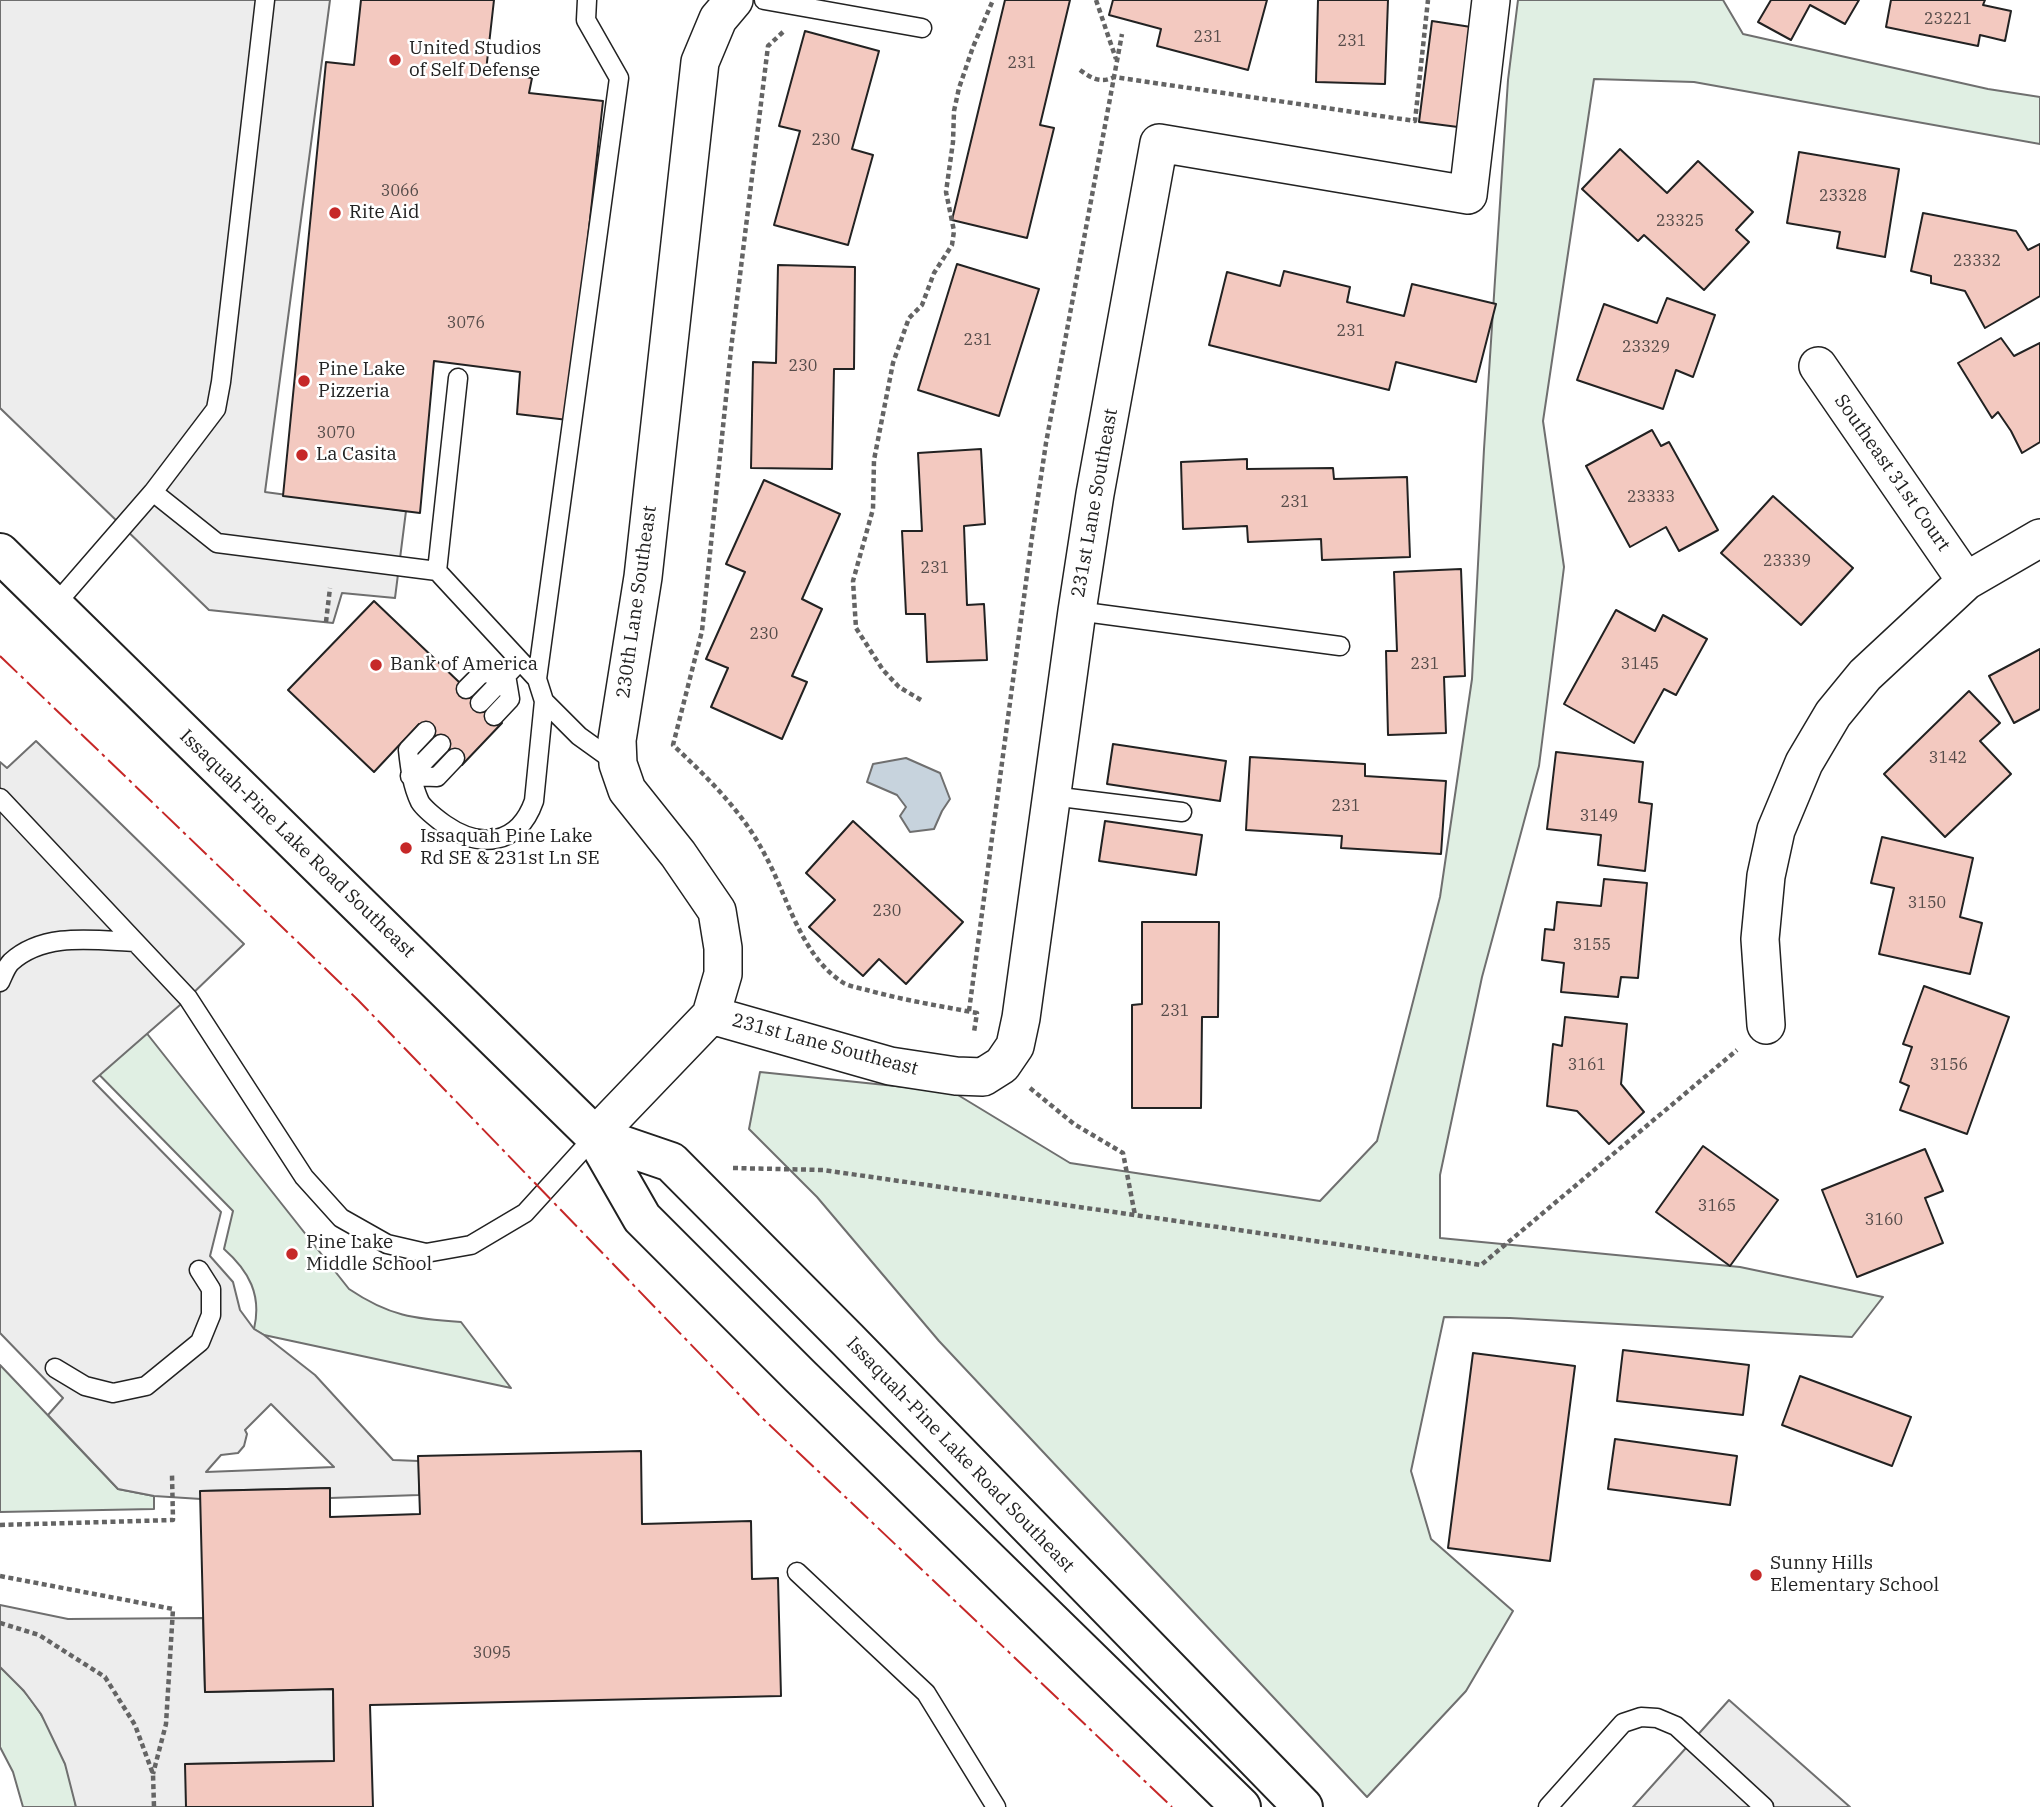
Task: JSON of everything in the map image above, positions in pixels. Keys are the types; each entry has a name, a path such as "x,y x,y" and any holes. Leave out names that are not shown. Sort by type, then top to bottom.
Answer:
{"main road":[{"name":"Issaquah-Pine Lake Road Southeast","path":"0,553 595,1136 642,1217 800,1376 1241,1807"},
{"name":"Issaquah-Pine Lake Road Southeast","path":"595,1136 671,1162 858,1349 1303,1807"}],"street":[{"name":"230th Lane Southeast","path":"595,1136 711,1015 723,974 723,948 717,911 678,854 627,790 618,764 617,740 643,577 700,62 718,19 734,0"},
{"name":"231st Lane Southeast","path":"711,1015 890,1066 956,1076 984,1077 1002,1065 1015,1045 1021,1018 1095,494 1159,143 1468,195 1491,0"},
{"name":"Southeast 31st Court","path":"1818,366 1966,580"},
{"path":"1766,1025 1760,939 1766,876 1776,830 1804,763 1832,715 1865,675 1966,580 2040,538"}],"lane":[{"path":"54,606 153,492 216,409 265,0"},
{"path":"426,731 408,750 410,775 421,804 454,831 470,838 506,836 520,827 529,816 534,801 544,701 537,679 619,78 586,20 587,0"},
{"path":"764,0 922,28"},
{"path":"437,570 458,378"},
{"path":"153,492 217,543 437,570 537,679"},
{"path":"1077,611 1340,646"},
{"path":"480,703 520,661"},
{"path":"466,689 482,673 506,675"},
{"path":"494,716 510,699 506,675"},
{"path":"544,701 579,736 618,764"},
{"path":"410,775 440,744"},
{"path":"410,775 437,777 454,758"},
{"path":"1052,796 1182,812"},
{"path":"0,798 188,998 304,1177 341,1218 387,1244 426,1253 471,1245 525,1213 595,1136"},
{"path":"0,982 9,963 41,943 82,939 134,942"},
{"path":"55,1368 85,1386 113,1393 146,1386 200,1342 211,1315 211,1289 199,1270"},
{"path":"797,1572 926,1693 996,1807"},
{"path":"1548,1807 1623,1724 1641,1717 1657,1718 1676,1726 1764,1807"}],"path":[{"path":"921,700 899,687 883,670 856,628 853,581 873,509 874,460 893,363 909,318 922,305 934,273 952,245 954,231 946,191 954,111 972,47 993,0"},
{"path":"1096,0 1117,62"},
{"path":"1080,70 1097,80 1114,77 1415,121 1428,0"},
{"path":"808,8 768,46 730,349 702,631 673,745 717,787 765,854 794,918 816,958 843,983 919,1003 977,1013 974,1032"},
{"path":"969,1011 1044,457 1122,34"},
{"path":"326,622 330,587"},
{"path":"728,1167 823,1170 1481,1265 1766,1025"},
{"path":"1002,1065 1074,1124 1123,1153 1135,1215"},
{"path":"0,1524 173,1520 172,1475"},
{"path":"0,1576 173,1609 166,1724 153,1774 154,1807"},
{"path":"0,1623 39,1635 105,1677 135,1725 153,1774"}],"green space":[{"path":"1518,0 1723,0 1743,34 1988,89 2040,97 2040,144 1694,82 1594,79 1543,421 1564,567 1539,766 1482,977 1440,1175 1440,1238 1740,1267 1883,1297 1852,1337 1510,1318 1444,1317 1411,1471 1431,1539 1513,1611 1466,1691 1367,1797 939,1341 817,1197 749,1129 760,1072 953,1092 1070,1163 1320,1201 1377,1141 1440,897 1472,679 1508,80"},
{"path":"21,995 141,1026 349,1289 390,1311 461,1322 511,1388 264,1335 254,1329 256,1305 251,1284 247,1275 224,1249 233,1211"},
{"path":"0,1365 118,1489 154,1496 154,1509 0,1512"},
{"path":"0,1667 28,1696 50,1730 67,1768 76,1807 23,1807 13,1772 0,1747"}],"shaded area":[{"path":"0,0 330,0 265,492 406,511 395,598 342,593 333,623 209,610 0,408"},
{"path":"36,741 244,944 188,998 93,1081 221,1212 210,1256 233,1282 240,1310 254,1329 315,1375 393,1460 419,1461 419,1495 330,1498 329,1488 201,1491 201,1499 154,1496 118,1489 48,1415 63,1398 0,1333 0,762 7,768","holes":["271,1404 334,1467 206,1472 221,1455 238,1453 244,1446 247,1434 245,1430"]},
{"path":"906,758 940,773 950,799 934,829 910,832 900,816 906,807 897,795 867,782 873,764"},
{"path":"0,1605 68,1619 203,1618 205,1692 333,1689 334,1761 186,1764 186,1807 76,1807 65,1764 41,1714 24,1691 0,1667"},
{"path":"1729,1700 1850,1807 1633,1807"}],"building":[{"path":"361,0 494,0 486,71 532,78 529,93 603,101 568,420 517,414 520,372 434,361 420,513 283,496 326,62 354,65"},
{"path":"1005,0 1070,0 1040,125 1054,128 1027,238 952,220"},
{"path":"1113,0 1267,0 1248,70 1157,46 1161,29 1109,15"},
{"path":"1318,0 1388,0 1385,84 1316,82"},
{"path":"1771,0 1859,0 1845,24 1810,5 1791,40 1758,22"},
{"path":"1891,0 1985,0 1983,5 2011,11 2005,41 1980,35 1978,46 1886,27"},
{"path":"1432,21 1471,27 1458,127 1419,122"},
{"path":"805,31 879,51 852,149 873,155 848,245 774,225 800,131 779,126"},
{"path":"1620,149 1667,193 1698,161 1753,212 1736,230 1749,242 1704,290 1644,235 1638,241 1582,189"},
{"path":"1799,152 1899,169 1885,257 1837,248 1840,232 1787,223"},
{"path":"1923,213 2016,231 2028,250 2040,244 2040,296 1985,328 1965,291 1931,283 1931,276 1911,271"},
{"path":"957,264 1039,289 999,416 918,390"},
{"path":"778,265 855,267 854,369 834,369 832,469 751,468 753,362 776,363"},
{"path":"1284,271 1350,287 1347,302 1404,316 1412,284 1496,304 1476,382 1396,362 1389,390 1209,345 1227,272 1280,286"},
{"path":"1667,298 1715,315 1693,377 1676,370 1663,409 1577,380 1604,304 1657,323"},
{"path":"2001,338 2014,356 2040,343 2040,442 2022,453 1998,412 1992,418 1958,363"},
{"path":"1652,430 1661,446 1669,442 1718,530 1679,551 1666,527 1630,547 1586,466"},
{"path":"981,449 985,524 964,526 967,605 984,604 987,660 927,662 925,614 906,614 902,531 922,531 918,453"},
{"path":"1247,459 1247,469 1333,468 1334,479 1407,477 1410,557 1322,560 1321,539 1248,542 1247,526 1183,529 1181,462"},
{"path":"764,480 840,514 802,599 822,609 792,676 807,682 782,739 711,707 728,668 706,659 745,572 726,564"},
{"path":"1773,496 1853,568 1801,625 1721,553"},
{"path":"1461,569 1465,676 1444,677 1446,733 1388,735 1386,651 1397,651 1394,572"},
{"name":"Bank of America","path":"374,601 502,723 462,765 419,724 374,772 288,690"},
{"path":"1616,610 1655,631 1663,615 1707,639 1676,695 1664,689 1634,743 1564,704"},
{"path":"2040,649 2040,709 2014,723 1989,676"},
{"path":"1969,691 2000,723 1980,741 2011,774 1945,837 1884,774"},
{"path":"1113,744 1226,761 1220,801 1107,784"},
{"path":"1556,752 1643,762 1639,802 1652,804 1645,871 1598,865 1601,835 1547,829"},
{"path":"1250,757 1365,764 1365,776 1446,781 1441,854 1341,848 1342,836 1246,830"},
{"path":"853,821 963,922 906,984 879,959 863,976 809,927 835,900 806,873"},
{"path":"1105,821 1202,835 1196,875 1099,861"},
{"path":"1882,837 1973,858 1960,917 1982,923 1970,974 1879,954 1894,888 1871,883"},
{"path":"1604,879 1647,883 1638,978 1621,977 1618,997 1561,992 1564,963 1542,960 1545,929 1554,930 1557,902 1601,906"},
{"path":"1142,922 1219,922 1218,1017 1202,1017 1201,1108 1132,1108 1132,1005 1142,1004"},
{"path":"1924,986 2009,1017 1967,1134 1900,1110 1909,1086 1900,1082 1912,1047 1903,1044"},
{"path":"1565,1017 1627,1024 1621,1084 1644,1112 1609,1144 1577,1111 1547,1106 1553,1044 1562,1046"},
{"path":"1703,1146 1778,1200 1730,1266 1656,1212"},
{"path":"1925,1149 1943,1191 1925,1198 1943,1243 1857,1277 1822,1190"},
{"path":"1623,1350 1749,1365 1743,1415 1617,1401"},
{"path":"1473,1353 1575,1366 1550,1561 1448,1548"},
{"path":"1800,1376 1911,1417 1892,1466 1782,1425"},
{"path":"1615,1439 1737,1456 1730,1505 1608,1489"},
{"path":"641,1451 642,1524 751,1521 752,1579 778,1578 781,1696 370,1705 373,1807 186,1807 185,1764 334,1761 333,1689 205,1692 200,1491 330,1488 330,1517 420,1514 418,1456"}],"power":[{"path":"0,656 358,1000 759,1415 1172,1807"}],"place":[{"name":"United Studios of Self Defense","path":"395,60"},
{"name":"Rite Aid","path":"335,213"},
{"name":"Pine Lake Pizzeria","path":"304,381"},
{"name":"La Casita","path":"302,455"},
{"name":"Bank of America","path":"376,665"},
{"name":"Issaquah Pine Lake Rd SE & 231st Ln SE","path":"406,848"},
{"name":"Pine Lake Middle School","path":"292,1254"},
{"name":"Sunny Hills Elementary School","path":"1756,1575"}]}
